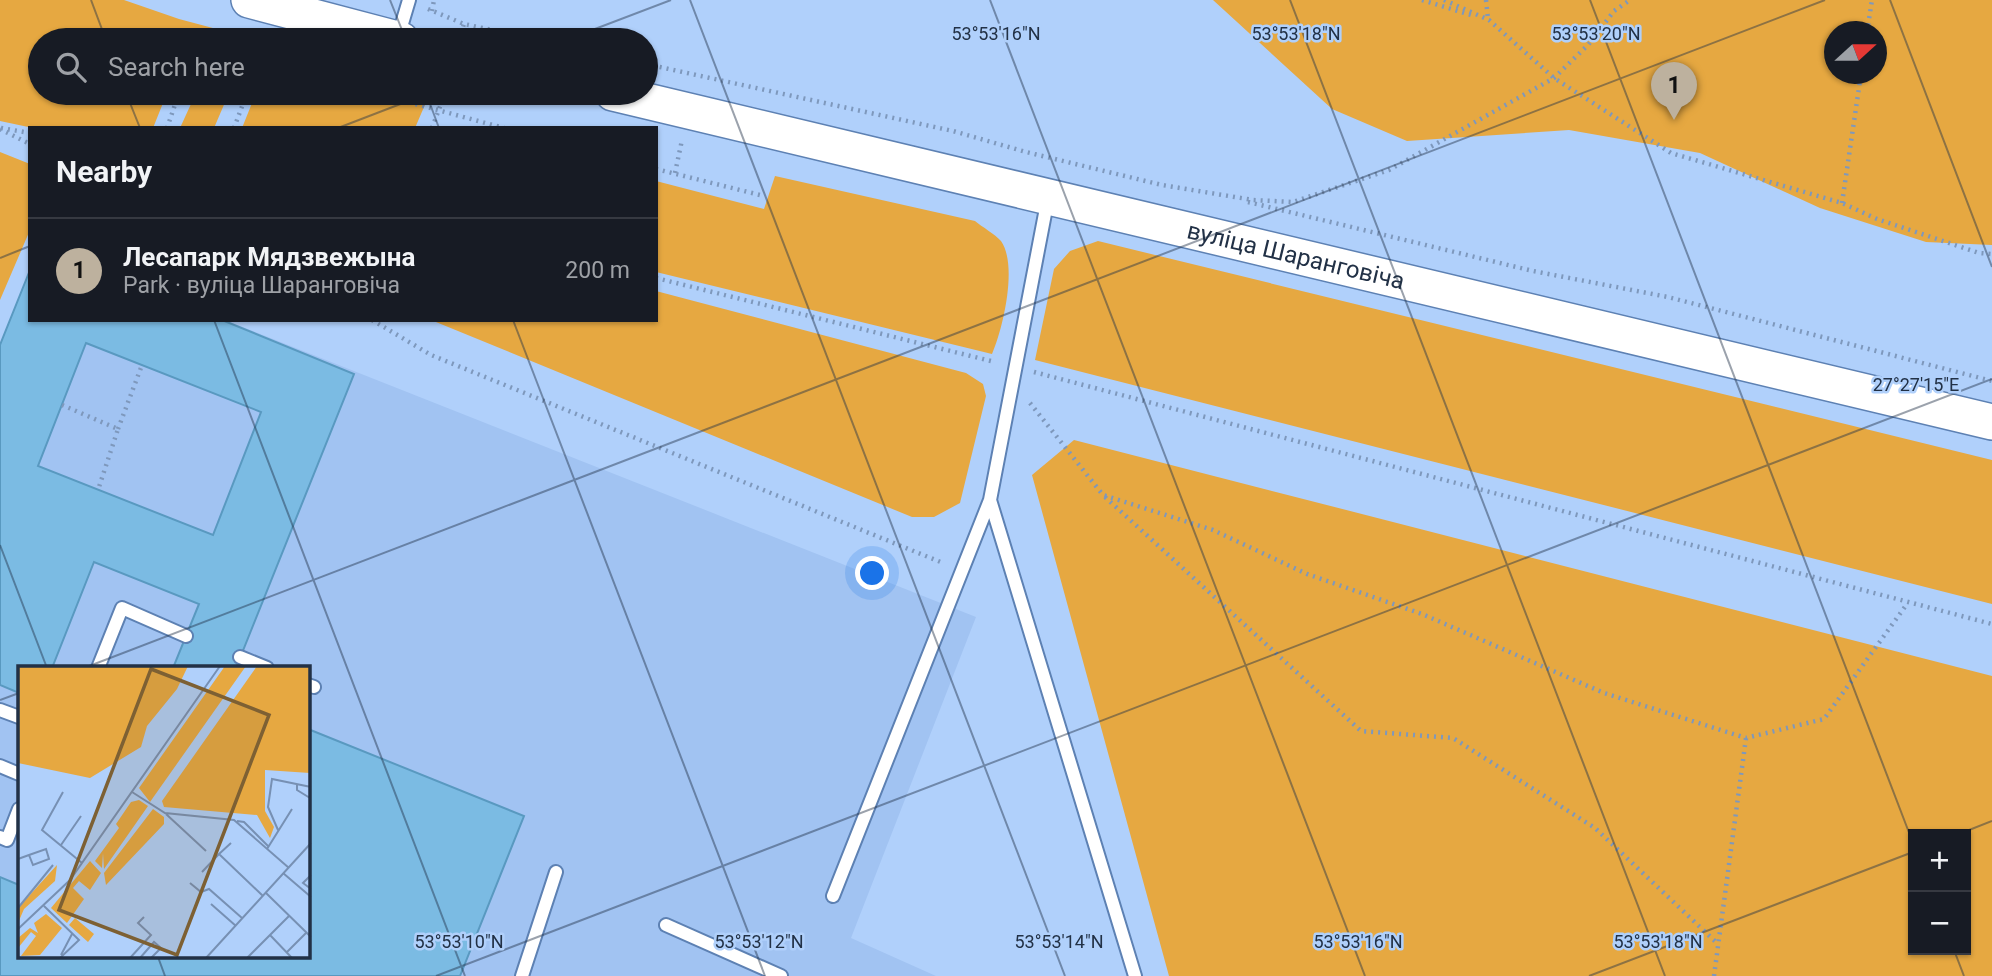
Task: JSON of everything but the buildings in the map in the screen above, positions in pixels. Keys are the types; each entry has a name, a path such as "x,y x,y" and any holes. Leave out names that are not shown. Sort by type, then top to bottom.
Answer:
{"main road":[{"path":"249,0 354,28"},
{"name":"вуліца Шаранговіча","path":"658,104 1987,419"}],"lane":[{"path":"402,28 408,0"},
{"path":"833,896 990,499 1048,197"},
{"path":"990,499 1135,976"},
{"path":"99,666 122,608 186,636"},
{"path":"240,657 262,666"},
{"path":"0,709 18,717"},
{"path":"0,766 18,774"},
{"path":"0,837 7,840 18,812"},
{"path":"522,976 556,872"},
{"path":"666,925 781,976"}],"path":[{"path":"408,0 464,24 482,28"},
{"path":"432,11 434,0"},
{"path":"1422,0 1489,20"},
{"path":"1444,0 1489,20 1554,78 1671,153 1842,203 1877,219 1979,253 1992,254"},
{"path":"1486,0 1489,20"},
{"path":"1227,197 1293,202 1389,170 1554,78 1588,46 1614,11 1630,0"},
{"path":"1869,21 1872,0"},
{"path":"463,28 464,24"},
{"path":"658,67 953,131 1039,156 1227,197 1533,271 1668,297 1992,381"},
{"path":"1842,203 1860,84"},
{"path":"168,126 176,105"},
{"path":"235,126 243,105"},
{"path":"425,105 497,126"},
{"path":"433,126 443,105"},
{"path":"0,129 28,134"},
{"path":"0,129 28,143"},
{"path":"658,170 764,196"},
{"path":"658,278 1016,368 1907,604 1992,624"},
{"path":"375,322 431,355 960,570"},
{"path":"98,489 142,365"},
{"path":"1014,383 1103,495 1361,731 1453,738 1595,828 1718,944"},
{"path":"62,405 118,429"},
{"path":"1103,495 1213,530 1307,574 1422,614 1604,693 1746,738 1824,719 1907,604"},
{"path":"1714,976 1746,738"}],"shaded area":[{"path":"0,0 124,0 213,28 28,28 28,105 162,105 154,126 28,127 0,121"},
{"path":"1213,0 1992,0 1992,245 1926,242 1820,208 1700,153 1569,130 1407,141 1332,109"},
{"path":"191,105 224,105 215,126 181,126"},
{"path":"251,105 425,105 416,126 243,126"},
{"path":"0,152 28,163 28,235 0,300"},
{"path":"775,176 975,221 1001,241 1008,265 1009,281 1004,314 992,354 658,272 658,182 764,209"},
{"path":"1098,241 1992,460 1992,604 1035,360 1054,269 1070,251"},
{"path":"28,275 28,322 230,322 976,617 851,938 936,976 0,976 0,345"},
{"path":"658,292 966,373 983,384 986,396 960,503 934,517 912,517 436,322 658,322"},
{"path":"1074,440 1992,676 1992,976 1169,976 1032,475"}],"place":[{"name":"Лесапарк Мядзвежына","path":"1674,120"}]}
